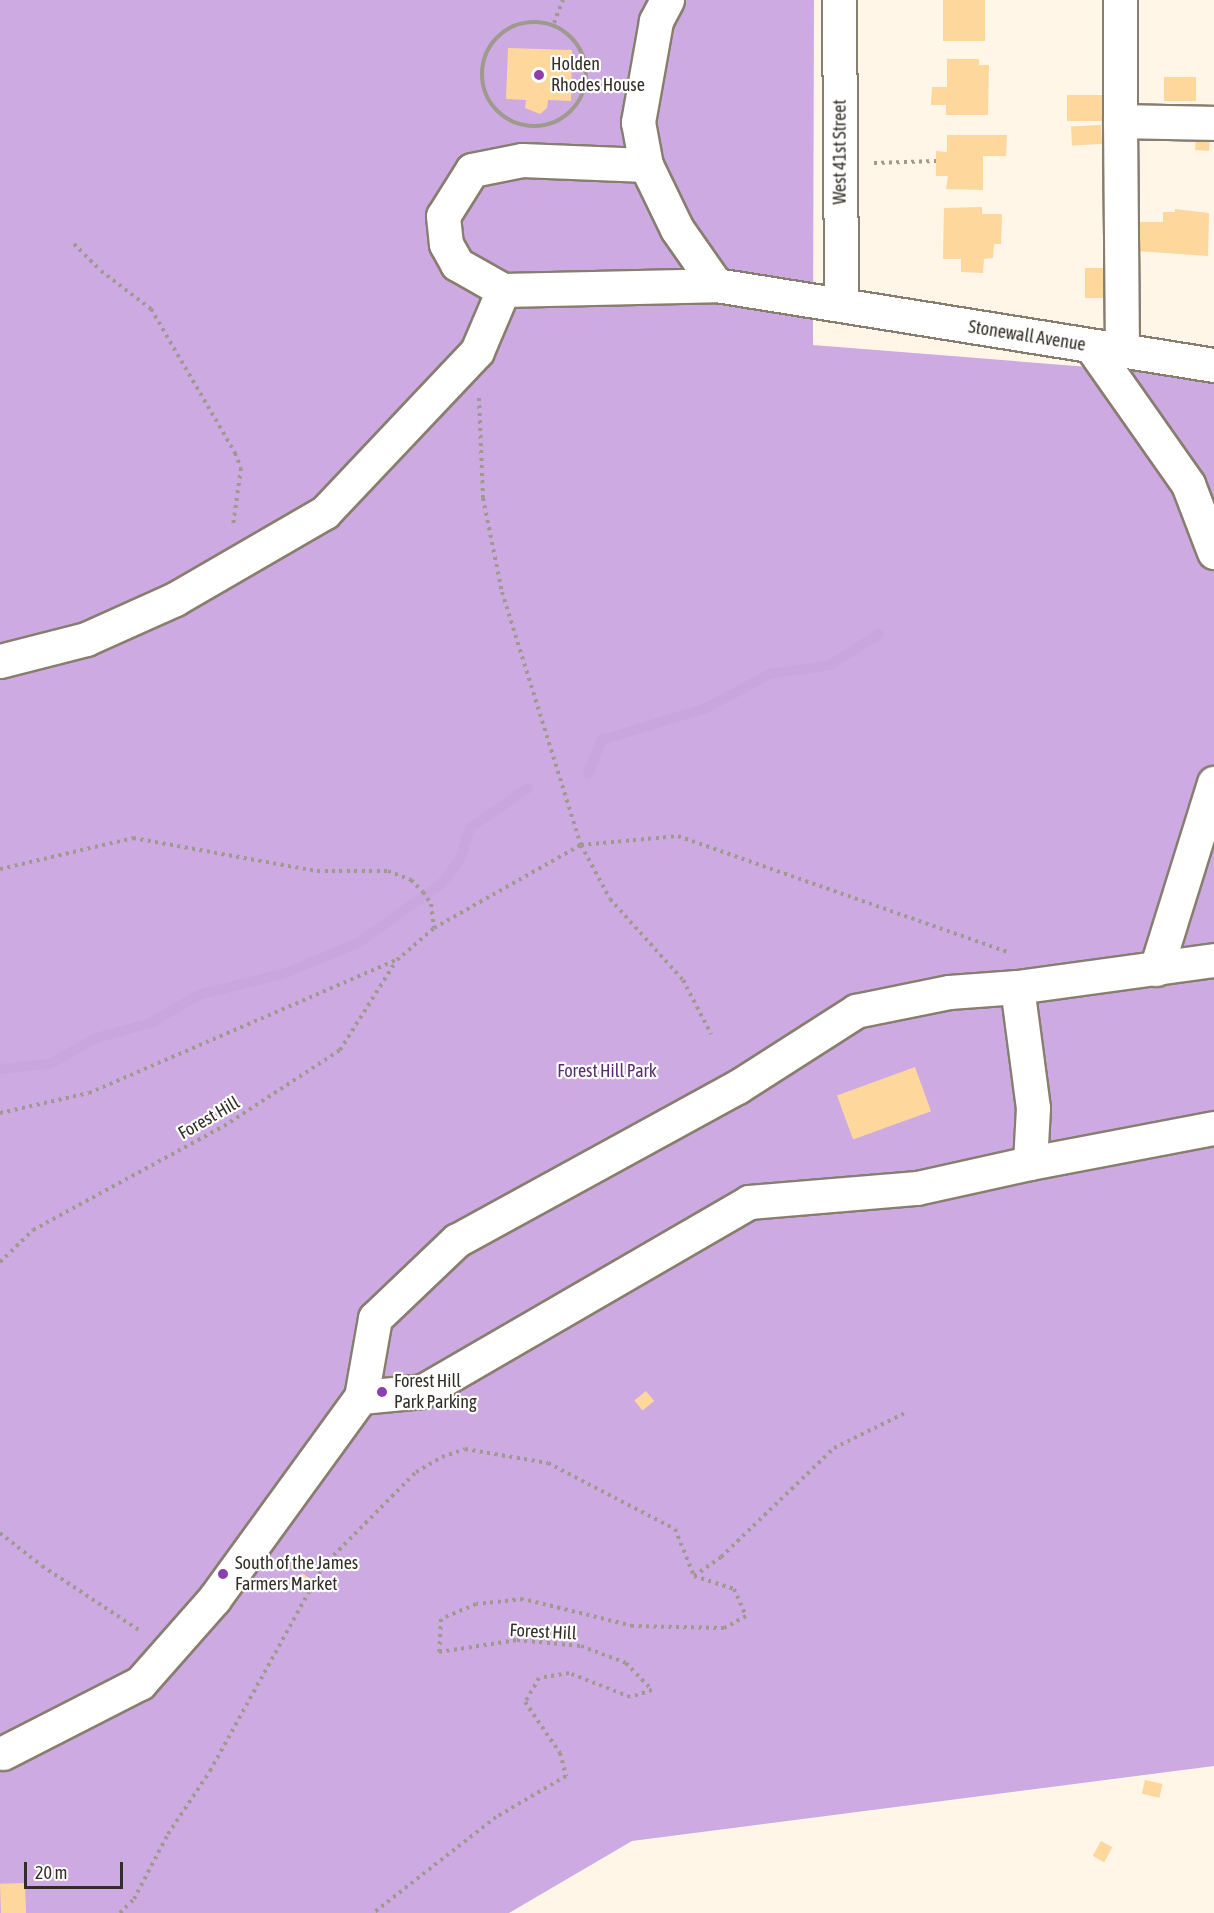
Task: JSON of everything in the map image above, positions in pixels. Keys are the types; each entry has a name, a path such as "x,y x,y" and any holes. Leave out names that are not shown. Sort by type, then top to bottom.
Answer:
{"street":[{"path":"667,0 656,21 642,85 638,122 646,165 677,230 716,285"},
{"name":"West 41st Street","path":"839,0 841,305"},
{"path":"1120,0 1122,351"},
{"path":"1120,121 1214,123"},
{"path":"0,661 86,639 175,599 325,512 477,351 503,290 457,264 446,243 443,216 472,170 522,160 646,165"},
{"name":"Stonewall Avenue","path":"503,290 716,285 1214,365"},
{"path":"1091,346 1188,484 1214,552"},
{"path":"1156,969 1214,783"},
{"path":"3,1753 140,1683 168,1652 214,1599 361,1397 375,1318 457,1240 737,1087 856,1011 949,992 1017,987 1214,960"},
{"path":"1017,987 1033,1108 1030,1163"},
{"path":"361,1397 423,1391 749,1202 917,1188 1030,1163 1214,1128"}],"path":[{"path":"554,23 563,0"},
{"path":"531,21 554,23 576,42 584,57 584,90 577,105 550,124 516,123 500,114 489,101 482,66 488,49 499,35 514,25 531,21"},
{"path":"887,162 936,161"},
{"path":"74,244 101,271 151,309 235,453 241,468 234,503 233,532 248,556"},
{"path":"477,351 483,498 502,592 581,845 610,899 683,980 711,1034"},
{"path":"0,1113 88,1093 397,960 434,928 581,845 678,836 793,879 1010,953 1022,953"},
{"path":"0,869 133,838 317,872 388,871 411,880 423,892 431,904 434,928"},
{"name":"Forest Hill","path":"0,1262 33,1230 224,1126 340,1050 397,960"},
{"path":"120,1913 134,1899 168,1834 210,1771 323,1566 384,1501 416,1472 442,1457 465,1449 548,1463 675,1529 694,1576 721,1557 834,1448 907,1412"},
{"path":"0,1533 168,1652"},
{"name":"Forest Hill","path":"373,1913 496,1817 566,1776 560,1753 525,1702 539,1678 569,1673 630,1697 652,1690 626,1663 581,1646 517,1640 439,1652 441,1619 476,1604 523,1599 633,1626 724,1628 746,1616 734,1589 694,1576"}],"green space":[{"name":"Forest Hill Park","path":"0,0 814,0 813,345 1214,377 1214,1766 632,1841 509,1913 0,1913"}],"building":[{"path":"943,0 985,0 985,41 943,41"},
{"name":"Holden Rhodes House","path":"508,48 572,50 571,101 548,100 547,108 540,114 525,108 526,100 506,99"},
{"path":"947,59 979,59 979,65 989,65 988,115 946,115 946,105 931,105 932,87 947,87"},
{"path":"1164,77 1196,77 1196,101 1164,101"},
{"path":"1067,95 1104,95 1104,121 1067,121"},
{"path":"1101,125 1102,144 1072,146 1071,127"},
{"path":"947,135 1007,135 1006,156 983,156 983,190 946,189 948,176 936,176 936,151 947,152"},
{"path":"1196,136 1210,137 1209,151 1195,150"},
{"path":"982,207 982,214 1002,214 1001,244 994,244 993,258 984,259 983,273 961,272 961,259 943,259 944,208"},
{"path":"1175,209 1209,213 1208,256 1137,251 1138,222 1163,222 1163,212 1175,212"},
{"path":"1085,268 1103,268 1103,298 1085,298"},
{"path":"915,1067 931,1111 853,1140 837,1095"},
{"path":"646,1391 654,1401 643,1411 634,1400"},
{"path":"302,1573 311,1579 303,1591 294,1585"},
{"path":"1145,1780 1163,1784 1159,1798 1142,1794"},
{"path":"1101,1841 1112,1847 1104,1862 1093,1856"},
{"path":"25,1883 26,1913 1,1913 0,1884"}],"waterway":[{"path":"588,774 602,740 706,708 770,674 830,665 879,634"},
{"path":"0,1069 50,1064 96,1038 151,1023 198,995 283,974 358,943 441,884 460,860 470,828 528,788"}],"place":[{"name":"Holden Rhodes House","path":"539,75"},
{"name":"Forest Hill Park Parking","path":"382,1392"},
{"name":"South of the James Farmers Market","path":"223,1574"}]}
